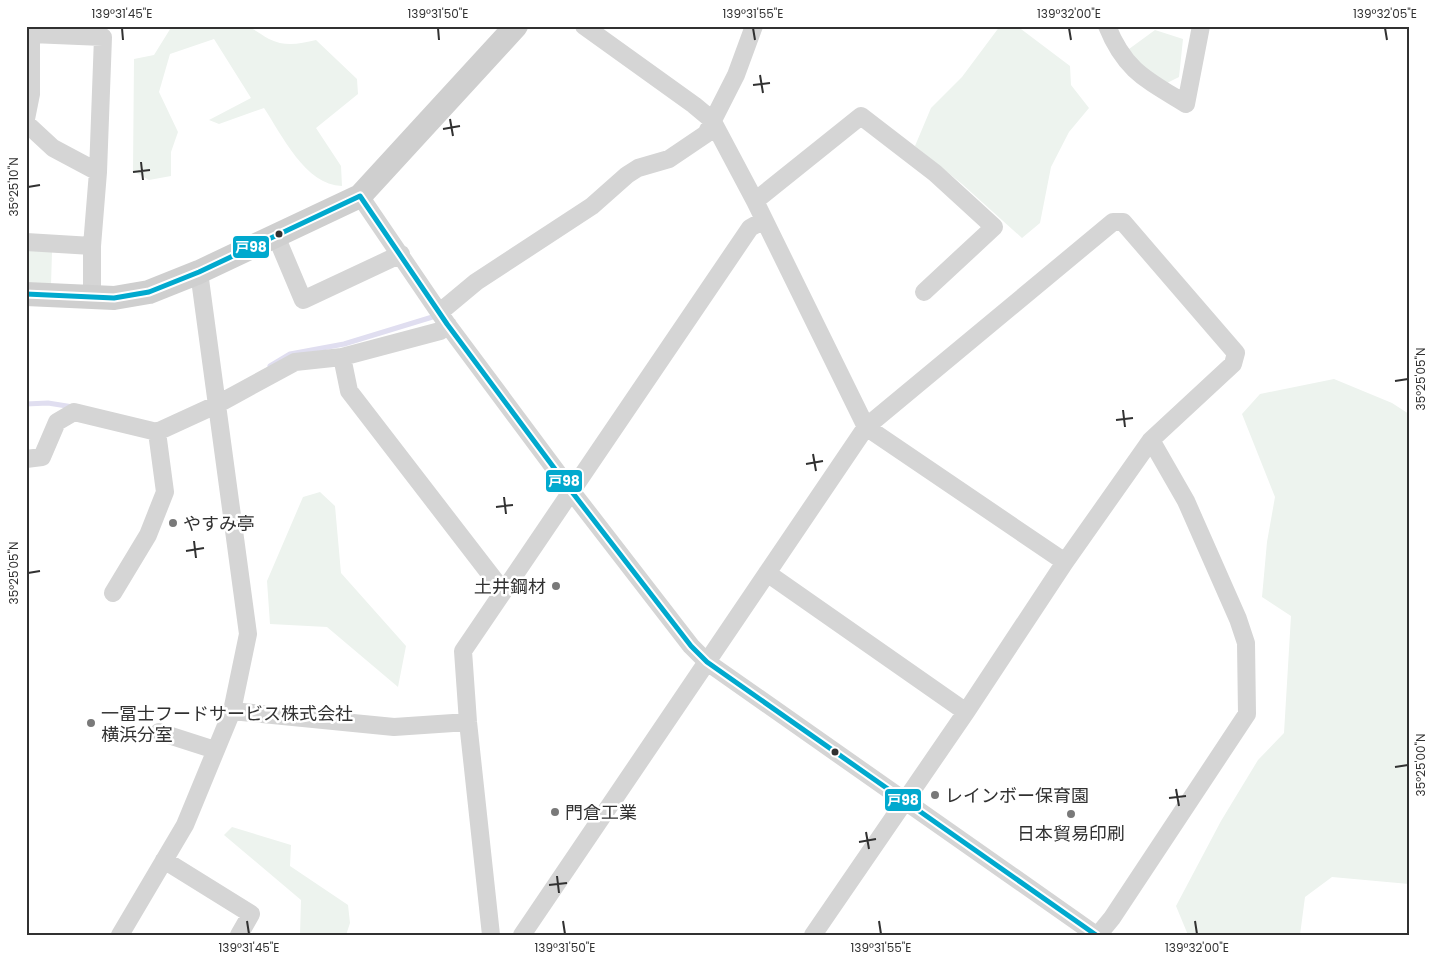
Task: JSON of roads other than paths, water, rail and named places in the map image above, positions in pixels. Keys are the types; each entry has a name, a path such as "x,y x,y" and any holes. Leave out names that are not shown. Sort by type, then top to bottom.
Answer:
{"street":[{"path":"26,294 114,298 149,292 199,272 360,196 516,26"},
{"path":"584,26 712,120 755,201 866,427 1065,562"},
{"path":"26,459 42,457 57,422 74,412 157,432 218,404 295,362 342,357 440,331 445,320 476,282 592,206 627,175 638,168 669,159 706,134 736,75 754,26"},
{"path":"1107,26 1116,48 1137,73 1186,104 1201,26"},
{"path":"26,119 31,94 31,34 103,37 98,172 92,246 92,298"},
{"path":"755,201 861,116 934,173 994,227 924,292"},
{"path":"26,123 53,148 98,172"},
{"path":"360,196 445,320 572,492 691,646 707,662 1097,935 1112,918 1247,714 1246,643 1238,619 1186,501 1151,440"},
{"path":"491,935 468,722 463,651 750,228 764,220"},
{"path":"522,935 866,427 1113,222 1123,222 1236,353 1233,364 1151,440 1065,562 966,712 813,935"},
{"path":"276,236 303,300 401,254"},
{"path":"26,242 92,246"},
{"path":"120,935 185,825 232,710 248,634 199,272"},
{"path":"342,357 349,391 503,591"},
{"path":"113,593 148,535 165,492 157,432"},
{"path":"766,573 966,712"},
{"path":"232,710 394,727 468,722"},
{"path":"159,732 215,750"},
{"path":"164,860 251,914 239,935"}],"waterway":[{"path":"270,366 290,354 344,344 439,315"},
{"path":"26,404 48,403 73,407"}],"place":[{"name":"やすみ亭","path":"173,523"},
{"name":"土井鋼材","path":"556,586"},
{"name":"一冨士フードサービス株式会社 横浜分室","path":"91,723"},
{"name":"レインボー保育園","path":"935,795"},
{"name":"門倉工業","path":"555,812"},
{"name":"日本貿易印刷","path":"1071,814"}]}
